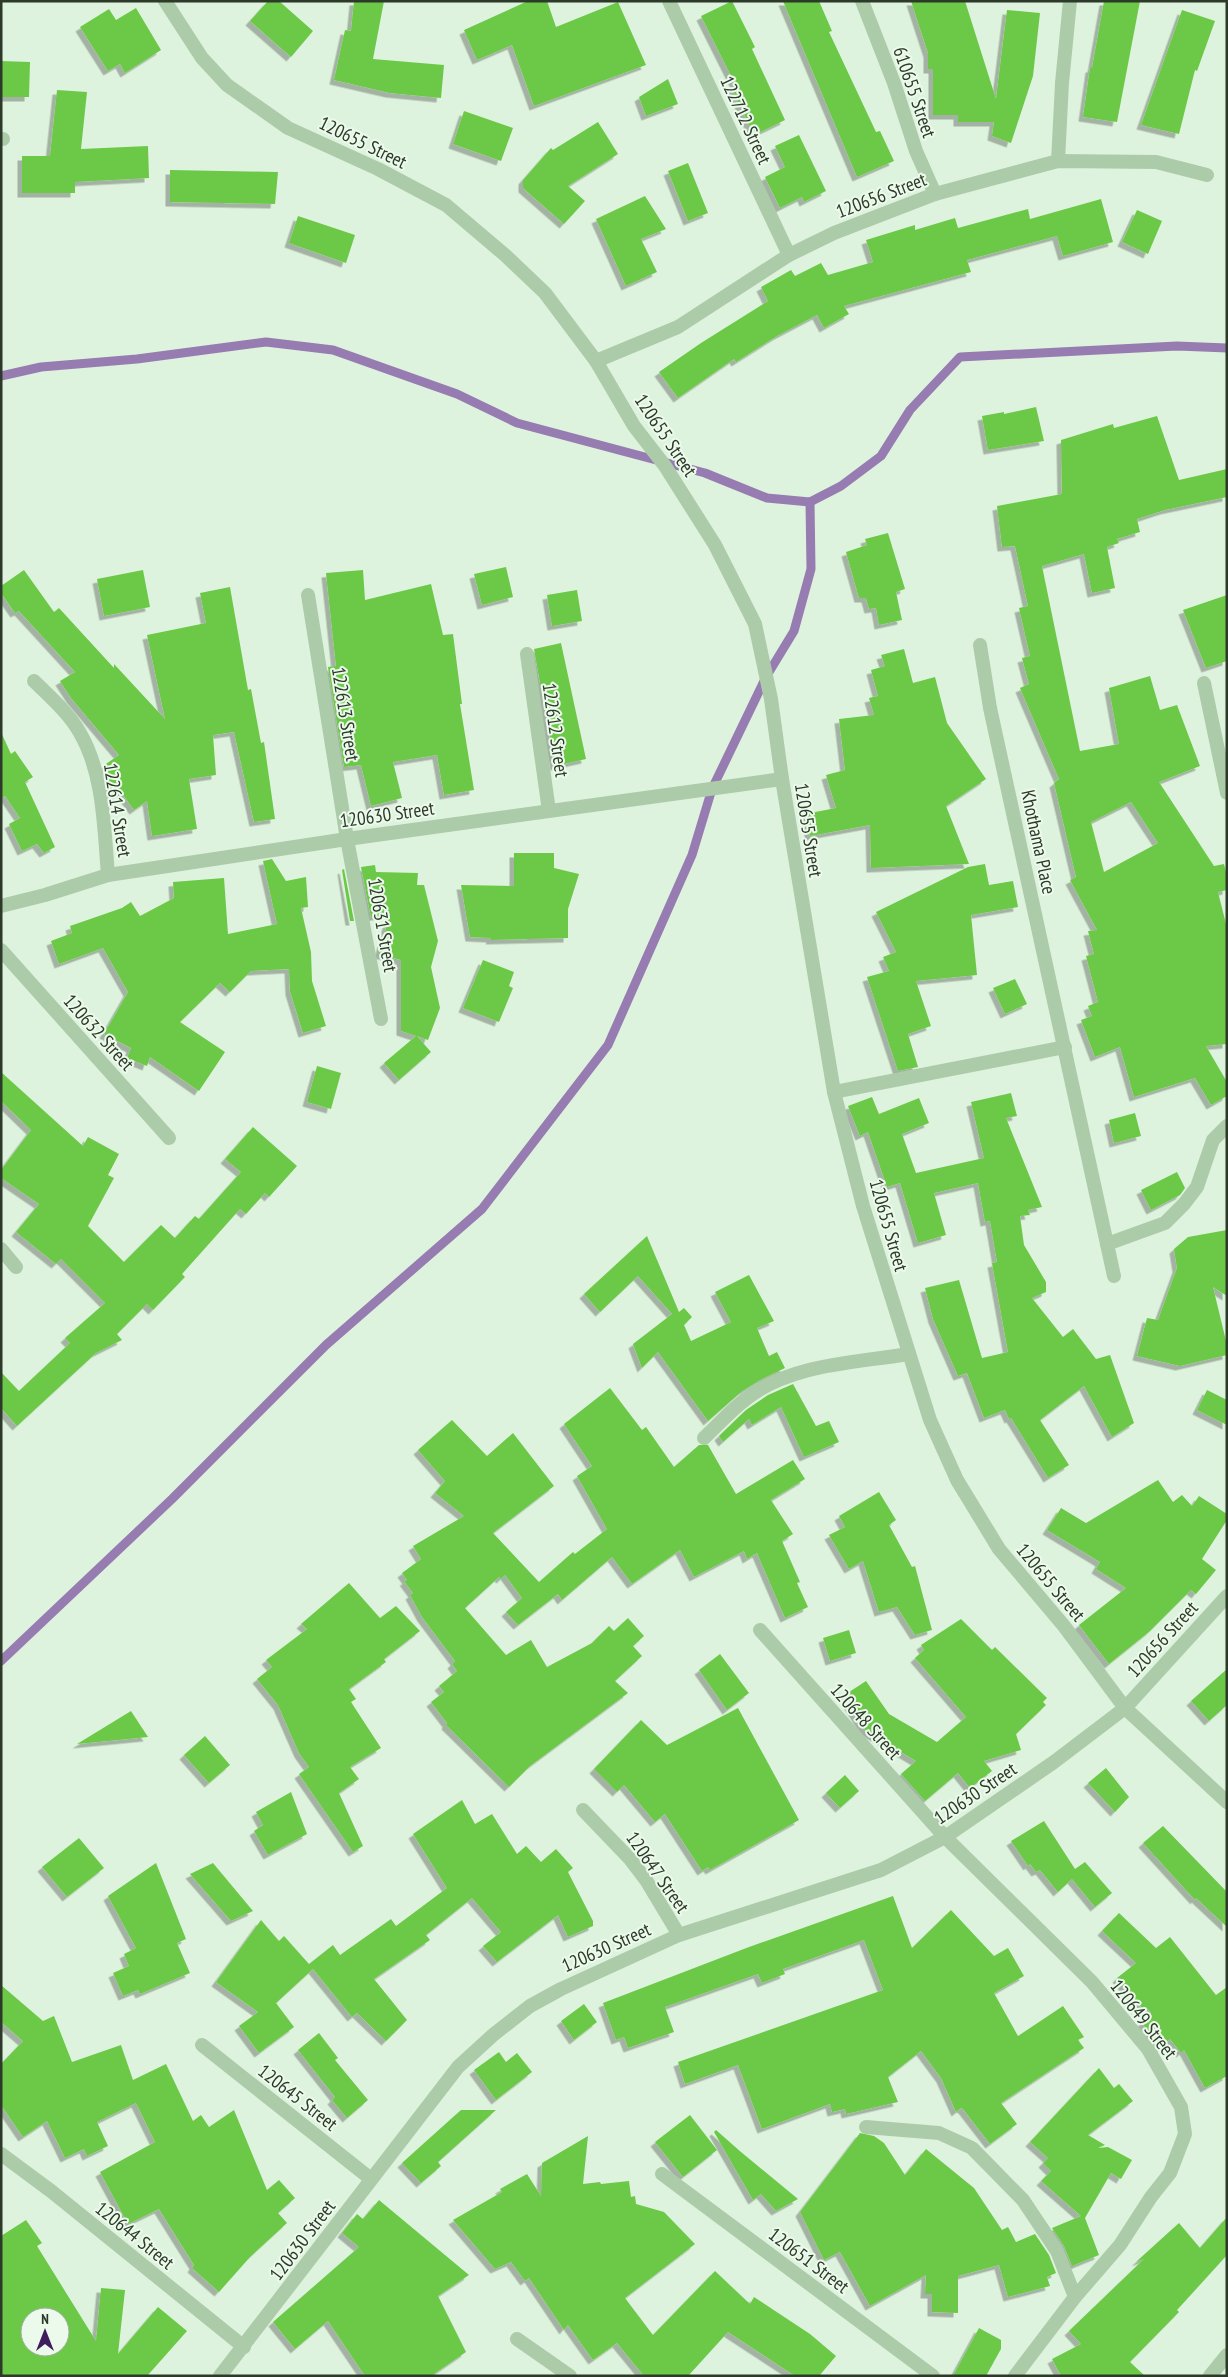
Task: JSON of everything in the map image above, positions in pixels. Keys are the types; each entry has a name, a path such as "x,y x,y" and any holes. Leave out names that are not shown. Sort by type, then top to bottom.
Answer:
{"street":[{"name":"120655 Street","path":"165,1 202,58 227,85 288,128 378,169 446,205 505,255 544,293 596,361 634,426 665,466 715,545 755,624 771,699 782,779 834,1092 863,1206 930,1420 957,1480 974,1512 999,1549 1064,1626 1125,1708 1227,1802"},
{"name":"122712 Street","path":"669,1 789,255"},
{"name":"610655 Street","path":"862,1 894,84 916,151 936,194"},
{"path":"1058,161 1062,82 1070,1"},
{"name":"120656 Street","path":"596,361 678,327 789,255 834,233 936,194 1058,161 1156,162 1207,175"},
{"name":"122613 Street","path":"308,595 348,839"},
{"name":"Khothama Place","path":"980,645 990,708 1114,1276"},
{"name":"122612 Street","path":"527,654 549,811"},
{"name":"122614 Street","path":"34,682 60,706 80,732 90,753 96,775 108,875"},
{"path":"1204,683 1227,793"},
{"name":"120630 Street","path":"1,906 45,895 108,875 348,839 782,779"},
{"name":"120631 Street","path":"348,839 381,1019"},
{"name":"120632 Street","path":"1,950 169,1138"},
{"path":"834,1092 1065,1047"},
{"path":"1107,1244 1165,1223 1184,1204 1197,1187 1213,1140 1227,1126"},
{"path":"1,1249 16,1267"},
{"path":"704,1438 747,1398 774,1382 804,1371 908,1354"},
{"name":"120656 Street","path":"1125,1708 1227,1596"},
{"name":"120648 Street","path":"760,1630 945,1837"},
{"name":"120630 Street","path":"220,2376 458,2067 493,2035 530,2006 560,1989 679,1935 881,1870 945,1837 1054,1762 1125,1708"},
{"name":"120647 Street","path":"583,1810 635,1866 679,1935"},
{"name":"120649 Street","path":"945,1837 1092,1982 1148,2049 1181,2107 1185,2134 1170,2173 1151,2197 1120,2245 1075,2297 1016,2376"},
{"name":"120645 Street","path":"202,2045 371,2179"},
{"path":"866,2127 939,2133 972,2148 1023,2200 1057,2251 1075,2297"},
{"name":"120644 Street","path":"1,2154 50,2191 244,2347"},
{"name":"120651 Street","path":"662,2174 932,2376"},
{"path":"518,2339 570,2376"},
{"path":"1210,2376 1227,2355"}],"building":[{"path":"268,1 279,1 313,31 291,57 250,21"},
{"path":"354,1 384,1 373,59 444,65 441,98 390,93 334,80 345,30 351,31"},
{"path":"528,1 547,1 556,27 618,2 646,65 534,106 512,45 477,60 464,30"},
{"path":"732,1 755,47 752,49 785,120 754,135 732,88 736,86 701,16"},
{"path":"783,1 819,1 832,31 829,32 876,132 880,131 894,161 857,177"},
{"path":"911,1 965,1 996,99 1007,10 1040,13 1033,76 1011,143 992,136 994,122 958,122 958,115 933,115 933,69 928,69 928,53"},
{"path":"1104,1 1140,1 1117,122 1083,117 1090,68 1092,68"},
{"path":"136,8 161,50 125,73 120,64 108,71 80,27 109,9 116,20"},
{"path":"1182,10 1215,21 1197,71 1195,70 1179,134 1141,125"},
{"path":"1,61 30,62 29,97 1,97"},
{"path":"668,79 678,104 646,116 639,97"},
{"path":"57,90 87,92 81,149 148,146 149,178 75,182 75,193 22,193 22,156 50,156"},
{"path":"464,111 513,128 501,161 453,144"},
{"path":"598,122 618,154 568,186 585,201 564,224 523,188 523,180 551,148 553,150"},
{"path":"799,135 826,191 804,202 802,197 780,208 765,177 785,167 775,146"},
{"path":"688,163 708,213 688,221 668,171"},
{"path":"170,170 278,172 275,204 170,202"},
{"path":"645,196 666,229 641,239 657,272 626,286 596,219"},
{"path":"1101,199 1113,242 1063,256 1057,236 967,260 971,272 844,306 849,314 824,328 817,315 777,336 736,362 734,359 678,398 659,372 768,301 761,287 791,270 795,276 821,263 828,275 873,262 866,240 915,225 915,230 955,218 958,228 1028,209 1030,219"},
{"path":"1137,210 1162,221 1148,254 1122,242"},
{"path":"298,216 355,235 346,263 289,243"},
{"path":"1036,407 1044,441 988,450 982,416 1004,412 1004,414"},
{"path":"1157,416 1179,480 1227,469 1227,497 1165,510 1137,519 1140,532 1117,539 1119,543 1107,547 1115,588 1092,593 1084,554 1042,566 1080,751 1119,744 1109,688 1150,676 1160,710 1177,705 1200,766 1159,782 1214,866 1224,864 1227,876 1227,890 1218,892 1227,928 1227,1044 1206,1046 1227,1082 1227,1096 1211,1105 1195,1078 1134,1097 1120,1047 1095,1057 1081,1020 1092,1016 1088,1006 1098,1002 1086,956 1094,954 1088,931 1097,930 1070,880 1076,877 1054,783 1059,779 1020,688 1029,684 1022,658 1030,656 1019,608 1028,606 1015,546 1002,547 997,506 1062,494 1061,440 1113,424 1114,428","holes":["1131,802 1158,843 1104,872 1091,822"]},
{"path":"888,533 905,589 896,592 902,620 879,625 876,608 869,609 866,598 859,598 846,552 867,545 865,539"},
{"path":"506,567 513,597 482,605 474,574"},
{"path":"24,570 54,612 59,608 114,668 114,664 165,719 147,635 206,623 200,593 230,587 248,690 251,689 261,743 264,742 275,819 254,822 234,732 213,735 216,775 189,779 197,829 152,836 147,801 134,810 121,792 115,796 108,786 103,766 119,755 71,698 60,681 75,672 19,611 15,613 1,593 1,586"},
{"path":"143,570 150,607 104,616 97,579"},
{"path":"363,570 365,600 431,584 443,635 453,634 462,704 460,704 474,790 444,795 437,755 393,762 402,798 371,806 361,765 344,767 328,667 336,666 326,573"},
{"path":"577,590 582,621 552,626 547,595"},
{"path":"1227,595 1227,661 1206,668 1183,610"},
{"path":"561,643 586,759 555,766 534,649"},
{"path":"904,649 913,683 935,677 947,723 986,779 946,806 969,864 871,868 870,825 810,836 805,814 836,808 826,775 845,770 839,719 874,715 869,698 878,696 871,670 885,666 881,655"},
{"path":"1,732 11,754 15,751 33,777 25,782 55,847 44,853 37,844 22,851 9,824 20,818 5,796 1,798"},
{"path":"514,853 554,853 554,868 579,874 568,909 568,938 490,940 491,938 470,937 461,885 514,886"},
{"path":"272,859 286,881 306,877 308,907 301,908 311,952 312,981 326,1026 303,1033 290,991 289,969 251,971 230,992 220,983 180,1022 225,1052 199,1091 150,1057 147,1066 127,1058 131,1048 104,1034 128,992 103,948 59,964 51,941 72,933 70,926 122,908 131,902 140,916 174,898 173,882 224,878 228,934 277,924 263,861"},
{"path":"985,864 989,885 1013,881 1018,907 971,915 977,975 916,981 931,1026 908,1034 918,1067 898,1071 867,977 889,971 883,957 896,952 876,912 968,867"},
{"path":"375,865 376,872 418,873 417,885 424,885 438,941 431,967 440,1008 428,1040 417,1036 431,1052 399,1080 384,1063 416,1036 401,1031 401,960 379,954 390,913 371,917 361,867"},
{"path":"344,869 354,921 350,921 342,870"},
{"path":"483,960 514,972 509,986 513,988 499,1022 463,1008"},
{"path":"1015,979 1027,1004 1005,1014 993,988"},
{"path":"317,1066 341,1073 331,1109 307,1102"},
{"path":"1,1072 83,1146 88,1137 119,1154 108,1175 114,1178 88,1226 124,1262 161,1225 175,1238 195,1216 199,1219 241,1172 225,1159 253,1127 297,1166 269,1197 265,1193 246,1214 240,1209 182,1274 185,1277 153,1310 147,1304 117,1334 122,1340 96,1353 17,1426 1,1408 1,1372 19,1391 70,1343 65,1338 105,1303 61,1259 56,1264 16,1232 39,1204 1,1178 1,1170 31,1130 1,1101"},
{"path":"1011,1093 1017,1116 1006,1118 1042,1207 1028,1210 1030,1215 1020,1216 1024,1245 1046,1282 1046,1292 1032,1298 1063,1337 1073,1329 1096,1359 1110,1355 1134,1423 1112,1437 1084,1386 1040,1420 1069,1465 1048,1478 1005,1410 984,1418 967,1373 958,1376 933,1319 925,1288 959,1280 982,1358 1008,1352 992,1263 997,1262 990,1221 985,1222 978,1183 934,1193 946,1235 918,1243 900,1183 887,1187 868,1132 860,1136 848,1106 872,1097 879,1114 919,1098 929,1123 902,1134 916,1173 984,1158 971,1102"},
{"path":"1135,1113 1141,1136 1114,1143 1109,1120"},
{"path":"1177,1172 1185,1188 1180,1195 1151,1210 1141,1190"},
{"path":"1227,1230 1227,1296 1213,1287 1227,1345 1227,1355 1180,1366 1137,1356 1147,1318 1158,1320 1177,1268 1174,1249 1188,1237"},
{"path":"647,1236 679,1312 684,1308 692,1317 684,1325 691,1341 731,1322 715,1292 749,1275 774,1321 757,1328 769,1356 777,1352 785,1368 741,1392 708,1421 658,1352 642,1368 633,1344 672,1314 638,1276 600,1312 584,1294"},
{"path":"793,1384 816,1426 829,1421 839,1442 804,1457 781,1407 752,1425 749,1419 723,1442 719,1436 746,1410 768,1395"},
{"path":"610,1388 642,1430 646,1427 674,1467 699,1445 708,1445 736,1494 793,1460 805,1479 771,1500 793,1534 782,1541 800,1582 797,1583 808,1607 785,1618 757,1553 747,1559 744,1551 694,1577 680,1550 632,1584 612,1557 562,1600 558,1594 518,1625 506,1612 522,1598 505,1575 501,1579 499,1577 465,1608 506,1655 531,1640 547,1667 592,1643 609,1626 614,1631 628,1618 644,1636 633,1646 642,1656 615,1681 628,1693 530,1766 509,1787 446,1725 447,1723 431,1702 444,1692 439,1686 457,1671 452,1664 455,1661 422,1617 410,1595 413,1593 404,1581 407,1580 402,1573 421,1559 413,1546 464,1516 435,1493 445,1481 418,1450 452,1420 487,1456 513,1433 554,1486 493,1533 539,1582 573,1552 575,1554 607,1529 577,1476 592,1466 564,1424"},
{"path":"1207,1390 1227,1400 1227,1425 1197,1410"},
{"path":"1158,1480 1173,1502 1182,1495 1192,1506 1199,1496 1227,1514 1227,1520 1202,1559 1216,1570 1196,1594 1191,1590 1150,1631 1109,1664 1079,1625 1126,1588 1096,1569 1100,1562 1047,1530 1061,1508 1086,1523"},
{"path":"879,1492 896,1520 889,1525 912,1567 915,1566 932,1630 915,1635 897,1607 879,1612 863,1561 849,1569 829,1535 845,1527 839,1516"},
{"path":"349,1583 380,1618 396,1606 420,1631 384,1659 386,1662 349,1689 356,1699 351,1702 381,1748 350,1767 359,1779 339,1793 363,1846 353,1852 299,1774 309,1767 299,1753 278,1705 257,1679 272,1667 266,1660 307,1629 301,1624"},
{"path":"961,1619 992,1650 995,1647 1047,1698 1043,1702 1046,1705 1016,1734 1021,1750 984,1761 992,1771 970,1788 958,1773 925,1801 901,1774 916,1761 866,1731 843,1696 866,1681 889,1714 937,1742 966,1717 915,1658 924,1650 921,1645"},
{"path":"849,1630 856,1653 830,1661 823,1638"},
{"path":"720,1654 749,1693 727,1710 699,1670"},
{"path":"1227,1669 1227,1705 1209,1721 1191,1701"},
{"path":"738,1708 799,1820 710,1870 708,1867 702,1871 665,1814 655,1822 624,1785 617,1792 594,1769 641,1720 667,1745"},
{"path":"131,1711 148,1737 77,1744"},
{"path":"205,1736 230,1765 209,1783 184,1755"},
{"path":"1106,1768 1129,1797 1115,1812 1088,1783"},
{"path":"845,1775 859,1791 840,1808 826,1793"},
{"path":"291,1792 307,1834 268,1855 254,1831 263,1825 256,1812"},
{"path":"462,1800 475,1824 492,1814 517,1854 526,1846 541,1862 556,1849 573,1868 568,1872 593,1921 593,1926 568,1937 558,1915 497,1962 483,1946 501,1932 472,1898 426,1935 430,1940 374,1979 407,2020 386,2041 357,2013 352,2017 313,1969 276,2003 294,2027 259,2053 239,2026 258,2012 216,1982 261,1920 279,1941 284,1936 309,1964 333,1945 340,1955 391,1919 396,1926 447,1888 413,1834"},
{"path":"1044,1821 1075,1869 1085,1862 1112,1893 1095,1907 1072,1879 1058,1892 1040,1870 1036,1872 1030,1864 1028,1866 1011,1841"},
{"path":"1163,1826 1227,1892 1227,1927 1196,1898 1195,1900 1143,1843"},
{"path":"79,1838 104,1868 67,1897 42,1867"},
{"path":"156,1863 186,1939 177,1943 190,1973 140,1994 138,1990 123,1996 113,1973 129,1966 124,1954 136,1948 108,1896"},
{"path":"213,1863 253,1911 231,1921 190,1874"},
{"path":"893,1896 912,1948 951,1910 994,1956 1008,1948 1024,1976 994,1993 1018,2036 1063,2006 1084,2037 1078,2040 1084,2048 1001,2103 1017,2124 990,2144 963,2109 961,2108 956,2112 941,2078 921,2051 888,2077 898,2102 846,2114 845,2109 832,2112 830,2104 762,2129 738,2065 685,2084 678,2062 883,1990 864,1940 783,1969 785,1974 762,1983 758,1974 665,2007 674,2032 628,2048 624,2037 616,2040 603,2003 749,1947"},
{"path":"1119,1913 1156,1948 1170,1937 1216,1995 1227,1987 1227,2076 1205,2088 1184,2050 1181,2053 1170,2039 1161,2047 1142,2023 1151,2013 1146,2007 1143,2009 1117,1978 1136,1963 1102,1931"},
{"path":"1,1985 43,2021 54,2016 72,2062 121,2045 133,2080 166,2064 193,2121 201,2115 209,2127 234,2110 267,2190 279,2180 295,2198 278,2213 287,2223 250,2257 219,2292 192,2268 194,2265 159,2209 128,2224 100,2172 155,2142 136,2103 97,2122 108,2146 87,2156 84,2149 65,2158 47,2121 23,2137 1,2105 1,2064 23,2041 1,2022"},
{"path":"584,2004 597,2022 574,2040 561,2021"},
{"path":"319,2033 338,2058 335,2060 368,2100 347,2118 332,2100 335,2097 298,2050"},
{"path":"499,2052 506,2062 517,2053 532,2072 496,2100 474,2070"},
{"path":"1099,2068 1114,2088 1119,2084 1133,2101 1088,2135 1105,2145 1098,2148 1108,2147 1132,2160 1121,2179 1111,2173 1085,2218 1099,2255 1072,2266 1064,2246 1052,2228 1081,2216 1041,2181 1051,2171 1043,2163 1048,2158 1030,2142"},
{"path":"461,2110 496,2110 438,2162 441,2166 421,2183 402,2163"},
{"path":"690,2115 717,2150 683,2177 655,2142"},
{"path":"716,2130 798,2199 776,2211 761,2194 753,2200 714,2132"},
{"path":"860,2133 874,2136 884,2143 905,2175 926,2149 974,2188 1002,2230 1008,2227 1016,2242 1035,2234 1049,2255 1056,2273 1047,2277 1050,2286 1008,2297 999,2265 958,2276 958,2313 932,2312 932,2294 925,2294 926,2275 870,2306 840,2252 824,2260 800,2212"},
{"path":"588,2136 583,2184 629,2181 631,2197 635,2196 636,2204 664,2212 695,2244 625,2298 653,2335 715,2271 750,2304 754,2297 810,2334 836,2356 819,2376 795,2376 728,2332 688,2376 644,2376 617,2343 593,2360 568,2325 564,2330 529,2278 525,2281 511,2262 495,2269 453,2220 502,2192 500,2189 527,2174 541,2196 542,2163"},
{"path":"379,2200 469,2275 438,2296 466,2352 431,2376 365,2376 328,2321 295,2349 273,2322 359,2247 342,2233 357,2214 363,2219"},
{"path":"1227,2217 1227,2255 1177,2310 1179,2312 1130,2362 1145,2376 1061,2376 1052,2359 1081,2344 1069,2331 1144,2259 1136,2262 1179,2223 1200,2248"},
{"path":"26,2220 42,2243 37,2246 96,2341 101,2288 125,2290 118,2354 158,2307 187,2331 147,2376 1,2376 1,2236"},
{"path":"979,2328 1001,2340 1001,2349 986,2376 953,2376"}],"waterway":[{"path":"1,376 41,367 137,359 266,342 333,350 457,394 517,423 705,473 767,498 810,502 841,486 881,456 910,410 960,357 1177,346 1227,348"},
{"path":"1,1661 172,1499 326,1345 482,1209 608,1045 692,855 712,789 766,677 794,631 811,569 810,502"}]}
